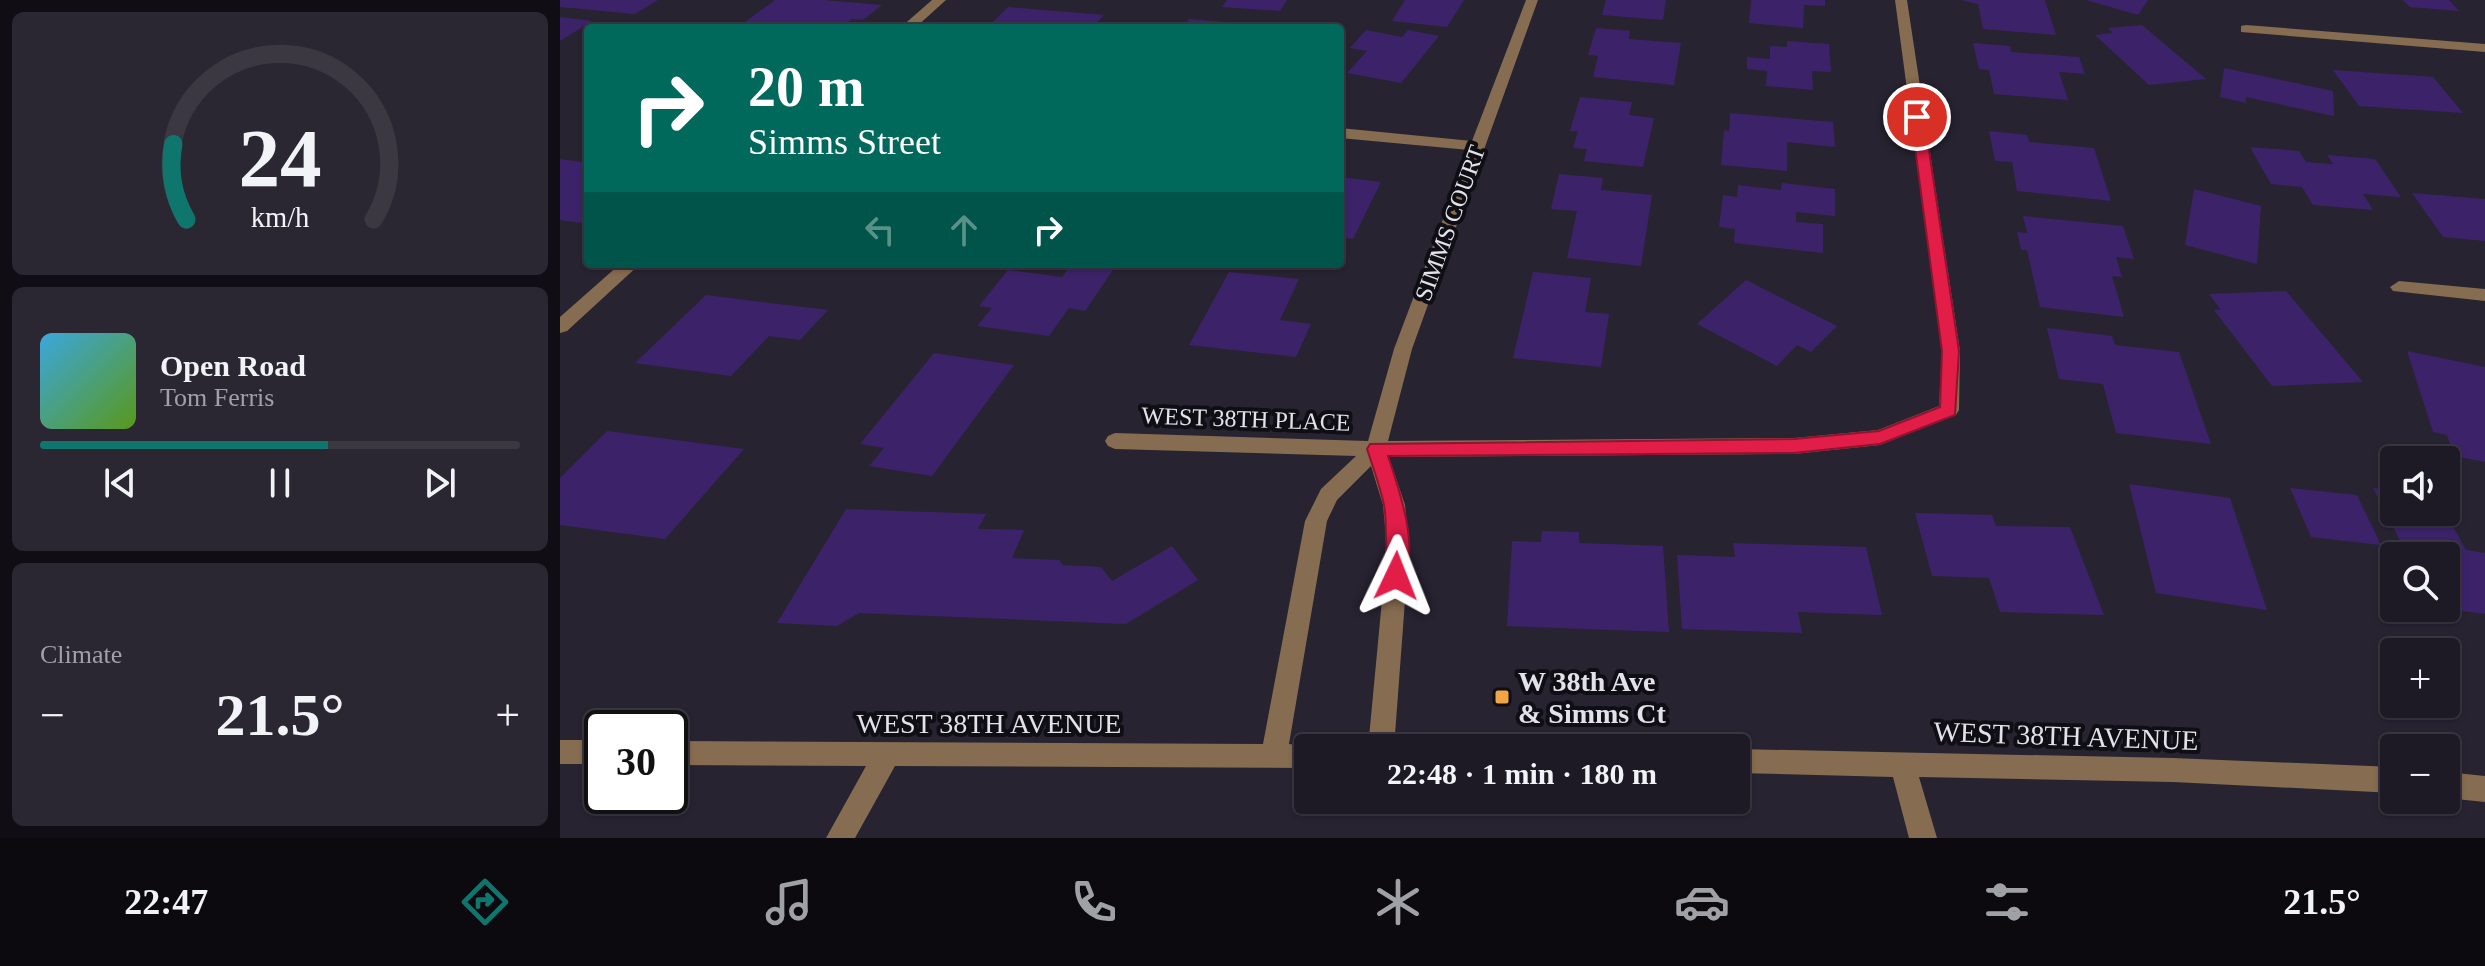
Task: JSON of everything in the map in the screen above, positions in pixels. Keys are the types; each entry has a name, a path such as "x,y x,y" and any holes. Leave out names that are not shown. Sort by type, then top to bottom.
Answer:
{"street":[{"path":"912,24 940,0"},
{"name":"SIMMS COURT","path":"1376,449 1403,349 1532,0"},
{"name":"WEST 38TH PLACE","path":"1115,441 1376,449 1794,446 1880,437 1949,410 1951,351 1901,0"},
{"path":"2246,29 2485,48"},
{"path":"1344,133 1478,146"},
{"path":"560,327 626,268"},
{"path":"2399,287 2485,295"},
{"path":"1274,756 1316,521 1329,495 1376,449 1394,505 1398,547 1382,734"},
{"path":"560,752 584,752"},
{"name":"WEST 38TH AVENUE","path":"688,753 1294,756"},
{"path":"840,838 887,755"},
{"name":"WEST 38TH AVENUE","path":"1750,761 2173,770 2380,779"},
{"path":"1902,763 1923,838"},
{"path":"2460,786 2485,789"}],"building":[{"path":"560,0 658,0 635,14 560,7"},
{"path":"775,0 882,5 863,20 852,19 846,24 742,24"},
{"path":"1227,0 1287,0 1280,11 1222,7"},
{"path":"1405,0 1464,0 1447,27 1392,21"},
{"path":"1606,0 1666,0 1663,20 1602,15"},
{"path":"1751,0 1825,0 1825,6 1804,5 1803,28 1749,23"},
{"path":"1961,0 2045,0 2056,35 1983,29 1978,4"},
{"path":"2086,0 2148,0 2138,15"},
{"path":"2403,0 2449,0 2459,11 2410,7"},
{"path":"1008,7 1104,15 1096,24 993,22"},
{"path":"560,17 592,21 584,24 560,41"},
{"path":"1189,19 1238,23 1237,24 1185,24"},
{"path":"2142,25 2206,79 2149,85 2095,35 2113,33 2108,28"},
{"path":"1596,28 1630,31 1629,39 1681,43 1674,85 1593,77 1598,56 1588,55"},
{"path":"1366,30 1402,37 1408,30 1439,36 1401,83 1347,73 1367,51 1350,48"},
{"path":"1787,41 1829,44 1831,72 1812,71 1813,90 1766,86 1767,71 1747,69 1747,57 1770,59 1770,46 1787,47"},
{"path":"1973,43 2010,46 2011,52 2079,57 2085,74 2059,72 2068,100 1994,94 1989,70 1979,69"},
{"path":"2224,68 2333,91 2334,116 2246,97 2246,103 2220,97"},
{"path":"2333,70 2433,77 2463,113 2359,106"},
{"path":"1580,97 1632,102 1629,115 1654,118 1643,167 1584,161 1587,149 1573,148 1578,131 1570,131"},
{"path":"1730,113 1833,122 1835,147 1787,142 1787,171 1721,165 1724,130 1729,131"},
{"path":"1989,131 2027,135 2029,142 2094,148 2111,201 2017,191 2012,162 1995,161"},
{"path":"2250,147 2299,151 2306,162 2333,164 2327,155 2375,159 2401,197 2363,194 2373,210 2313,205 2302,187 2271,184"},
{"path":"560,159 584,162 584,223 560,220"},
{"path":"1559,174 1603,178 1601,190 1652,195 1641,266 1567,258 1577,211 1551,209"},
{"path":"1344,177 1381,182 1353,239 1344,238"},
{"path":"1782,183 1835,189 1835,216 1796,212 1796,222 1823,224 1823,253 1734,243 1735,229 1719,227 1723,195 1737,197 1738,185 1781,190"},
{"path":"2194,189 2261,206 2257,264 2185,245"},
{"path":"2412,193 2485,199 2485,241 2443,237"},
{"path":"2023,216 2123,226 2134,259 2116,257 2122,277 2112,276 2124,317 2040,307 2027,250 2021,250 2017,232 2027,233"},
{"path":"1069,268 1113,270 1085,311 1069,308 1049,336 977,326 992,308 979,306 1008,270 1062,277"},
{"path":"1229,272 1299,279 1280,320 1311,324 1296,357 1189,345"},
{"path":"1533,272 1591,278 1585,312 1609,314 1601,367 1513,358"},
{"path":"1746,280 1837,326 1811,352 1797,345 1777,366 1697,324"},
{"path":"2286,291 2363,382 2272,386 2214,310 2221,310 2209,294"},
{"path":"706,295 828,310 800,340 769,336 731,376 635,363"},
{"path":"2047,328 2112,336 2115,345 2179,352 2211,444 2116,433 2103,384 2059,379"},
{"path":"2407,351 2485,367 2485,462 2460,457 2460,446 2451,446 2447,435 2433,432"},
{"path":"934,353 1014,365 932,476 869,466 884,448 860,444"},
{"path":"607,431 744,449 665,539 560,525 560,478"},
{"path":"2129,484 2230,498 2267,610 2156,593"},
{"path":"2290,488 2357,495 2380,545 2311,537"},
{"path":"2373,488 2380,489 2380,502"},
{"path":"846,509 986,514 978,529 1024,530 1012,558 1059,560 1063,565 1101,567 1112,581 1172,546 1198,580 1126,624 859,613 837,626 777,623"},
{"path":"1915,513 1992,515 1996,526 2070,527 2104,615 2000,612 1989,578 1932,576"},
{"path":"2393,526 2453,526 2466,550 2485,553 2485,614 2460,611 2460,542 2401,542"},
{"path":"1542,531 1579,532 1579,543 1663,546 1669,632 1507,626 1512,541 1541,542"},
{"path":"1733,543 1866,547 1882,615 1798,612 1802,633 1682,629 1677,555 1735,557"}],"place":[{"name":"W 38th Ave & Simms Ct","path":"1502,697"}],"route":[{"path":"1396,576 1398,547 1394,505 1376,449 1794,446 1880,437 1949,410 1951,351 1917,117"}]}
